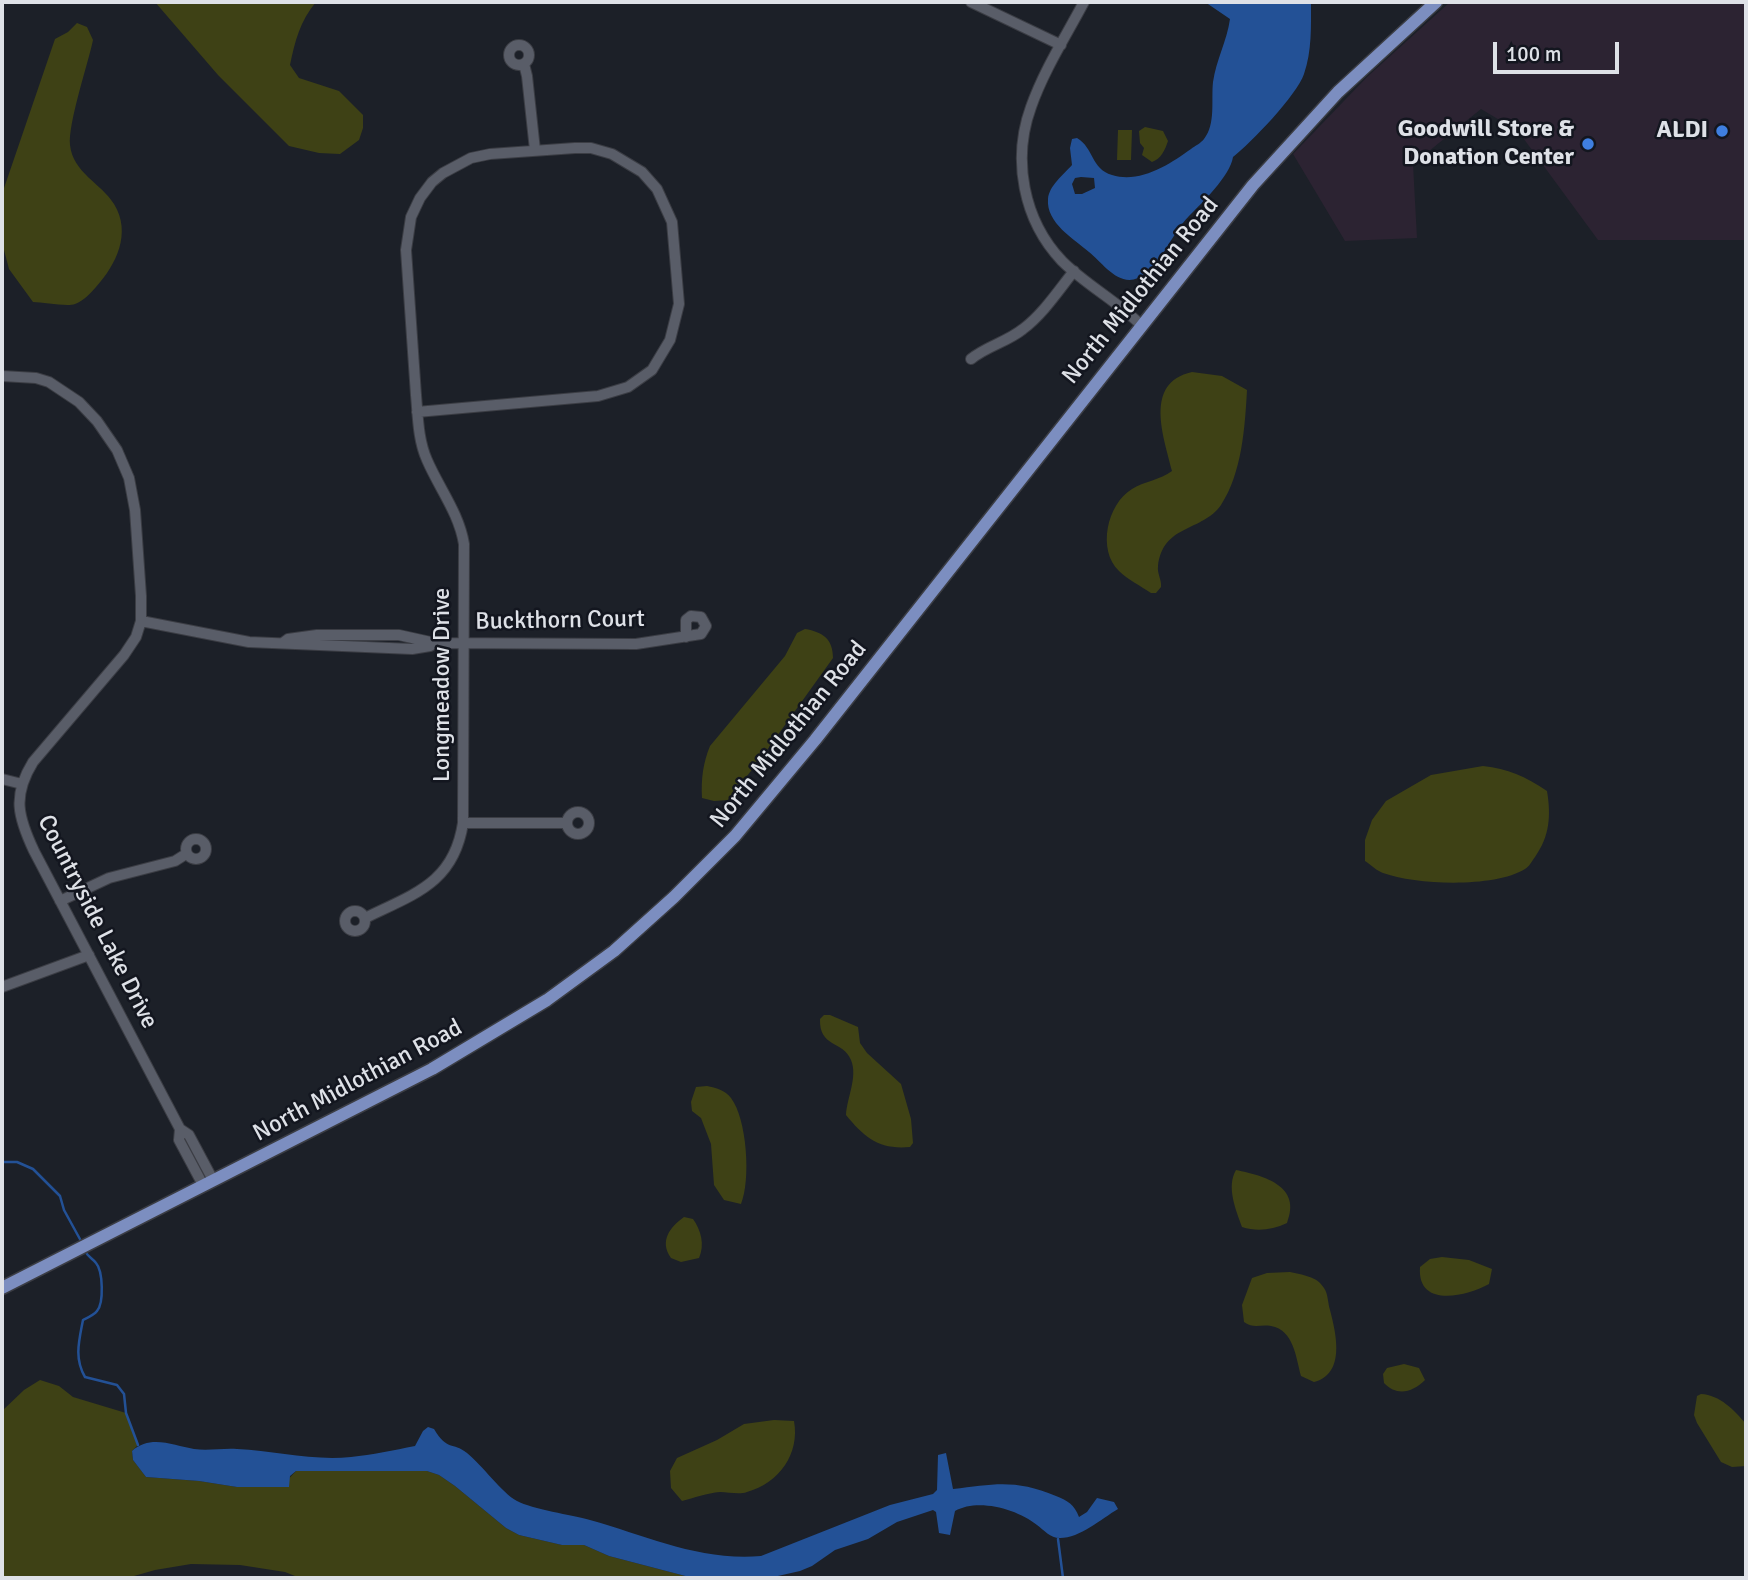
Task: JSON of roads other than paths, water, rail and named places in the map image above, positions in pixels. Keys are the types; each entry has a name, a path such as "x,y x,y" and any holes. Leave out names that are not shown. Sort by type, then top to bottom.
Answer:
{"main road":[{"name":"North Midlothian Road","path":"2,1288 432,1069 547,1000 614,951 674,897 735,836 1140,325 1289,143 1346,84 1436,2"}],"street":[{"path":"1084,2 1030,108 1021,160 1027,198 1037,226 1055,253 1140,325"},
{"path":"966,3 1061,46"},
{"path":"524,64 535,149"},
{"name":"Longmeadow Drive","path":"365,918 401,900 443,873 457,850 463,823 462,532 426,458 417,412 406,250 411,217 427,188 443,173 460,163 489,154 535,149 601,150 634,166 657,189 669,212 675,241 679,304 670,340 661,357 645,376 610,394 417,412"},
{"path":"971,359 1024,329 1074,271"},
{"name":"Countryside Lake Drive","path":"2,376 49,382 67,393 97,421 117,450 129,478 135,510 141,596 141,621 136,638 126,654 33,762 22,784 19,799 22,825 180,1129 179,1140 208,1182"},
{"name":"Buckthorn Court","path":"141,621 249,642 285,642 288,639 317,635 386,635 412,637 435,643 636,644 686,637"},
{"path":"2,779 22,784"},
{"path":"463,823 567,823"},
{"path":"60,901 109,878 175,860 187,854"},
{"path":"2,987 89,955"}],"water":[{"path":"1205,2 1311,2 1310,47 1304,74 1283,106 1233,157 1221,181 1182,224 1153,266 1138,278 1124,279 1111,272 1056,223 1049,208 1051,190 1072,165 1072,139 1077,138 1083,142 1105,172 1123,177 1154,171 1200,143 1210,126 1214,74 1230,19","holes":["1075,178 1094,178 1095,188 1075,194 1072,184"]},
{"path":"428,1427 434,1429 447,1444 467,1453 517,1501 674,1546 716,1555 761,1556 890,1505 933,1494 937,1490 938,1455 946,1453 953,1489 993,1485 1029,1487 1067,1501 1079,1517 1087,1512 1097,1498 1114,1502 1118,1509 1075,1535 1060,1538 1050,1535 1019,1514 986,1505 964,1507 955,1511 950,1535 939,1533 936,1512 933,1510 897,1522 868,1539 835,1550 800,1571 769,1578 693,1578 609,1556 584,1545 562,1545 519,1535 506,1528 455,1486 439,1475 427,1471 296,1471 290,1476 289,1487 237,1487 146,1477 133,1460 132,1451 147,1443 163,1442 199,1450 237,1449 308,1457 351,1457 415,1446"}],"waterway":[{"path":"2,1162 17,1162 33,1169 60,1196 64,1210 81,1241"},
{"path":"85,1251 98,1267 102,1294 97,1311 83,1320 78,1349 79,1363 85,1377 117,1385 124,1394 126,1413 138,1445"},
{"path":"1058,1539 1063,1578"}],"place":[{"name":"ALDI","path":"1722,131"},
{"name":"Goodwill Store & Donation Center","path":"1588,144"}]}
